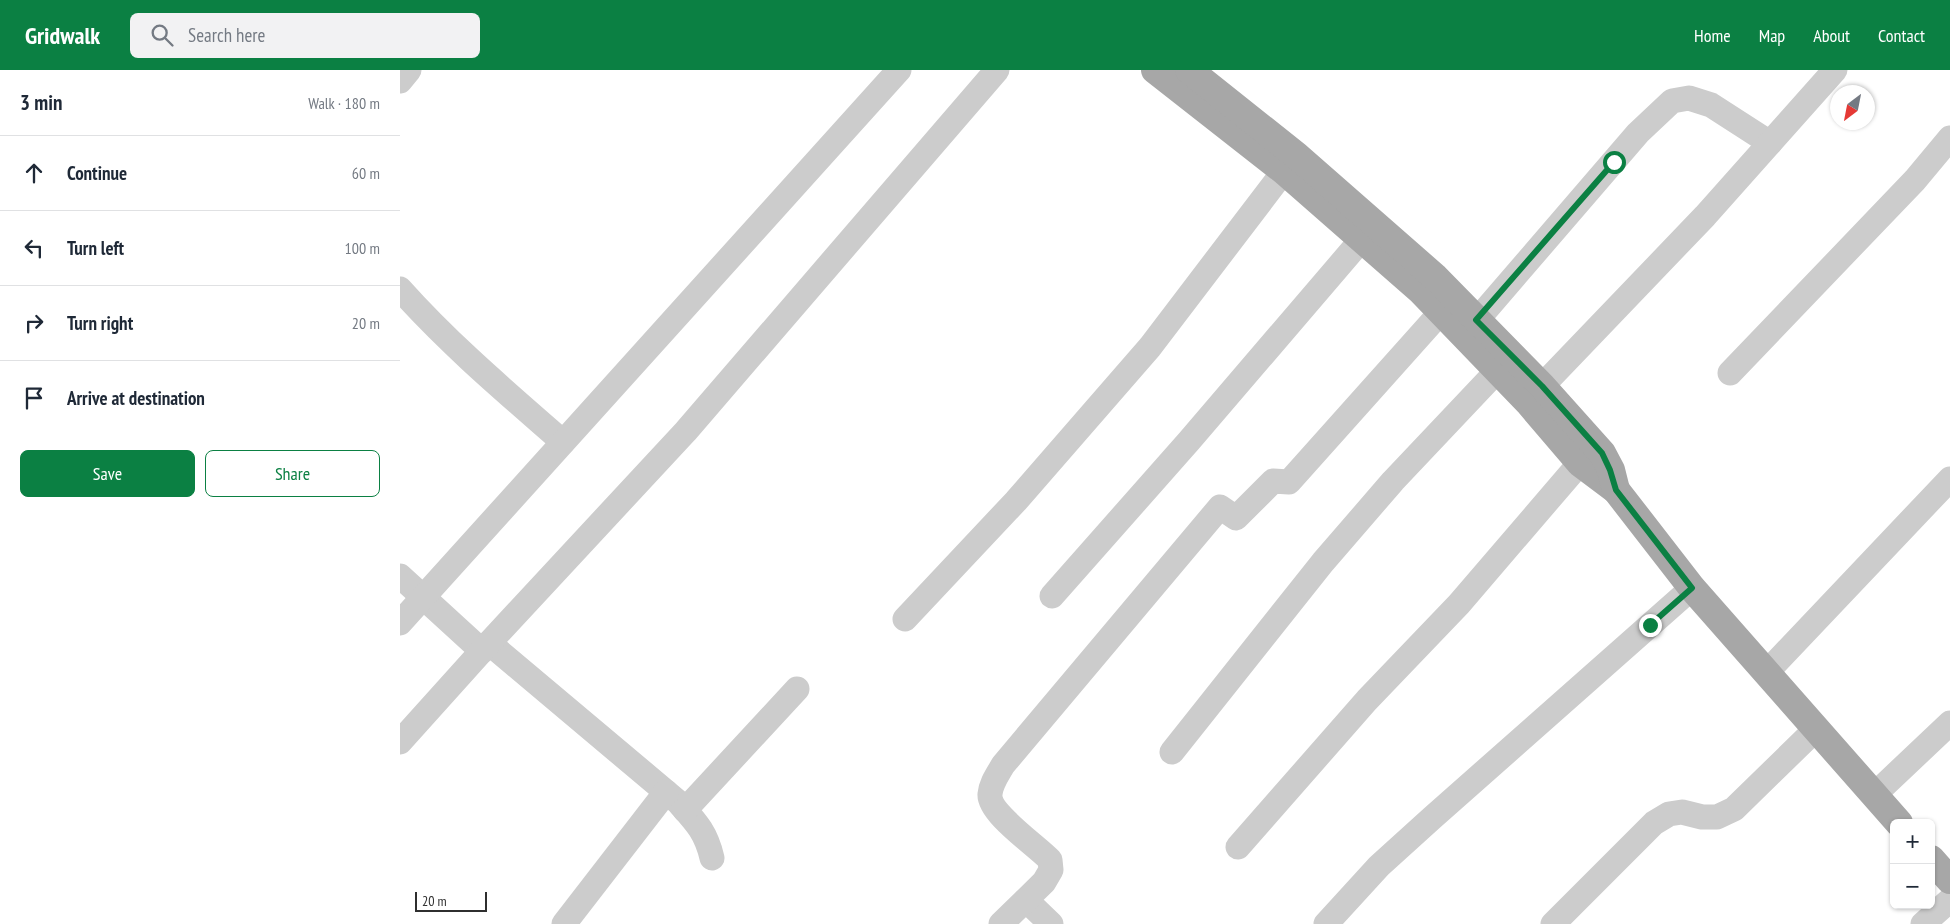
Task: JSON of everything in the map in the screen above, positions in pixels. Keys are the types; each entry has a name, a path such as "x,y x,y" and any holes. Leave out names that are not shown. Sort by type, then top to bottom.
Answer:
{"main road":[{"path":"1155,70 1284,171 1362,238 1441,312 1498,370 1580,463 1616,490 1692,588 1895,819"},
{"path":"1189,70 1325,181 1435,277 1542,386 1602,453 1616,490"},
{"path":"1935,863 1950,880"}],"street":[{"path":"400,81 409,70"},
{"path":"400,623 898,70"},
{"path":"400,742 485,647 686,431 997,70"},
{"path":"1542,386 1705,216 1835,70"},
{"path":"1476,320 1638,133 1672,101 1689,98 1711,105 1770,143"},
{"path":"1730,373 1915,180 1950,138"},
{"path":"905,619 1016,501 1133,368 1284,171"},
{"path":"1052,596 1209,419 1362,238"},
{"path":"404,300 563,442"},
{"path":"1001,924 1044,882 1051,870 1050,860 995,810 990,795 994,781 1003,765 1220,507 1236,518 1272,481 1288,482 1441,312"},
{"path":"1172,752 1323,562 1393,481 1498,370"},
{"path":"1238,847 1367,700 1459,604 1580,463"},
{"path":"1766,673 1950,479"},
{"path":"400,576 423,597 666,792 697,823 708,842 712,858"},
{"path":"1326,924 1379,866 1692,588"},
{"path":"685,810 797,688"},
{"path":"1874,795 1950,722"},
{"path":"1553,924 1654,823 1669,814 1682,812 1717,817 1734,809 1816,729"},
{"path":"564,924 666,792"},
{"path":"1026,900 1051,924"},
{"path":"1923,924 1950,900"}],"route":[{"path":"1614,162 1476,320 1542,386 1602,453 1616,490 1692,588 1650,625"}]}
